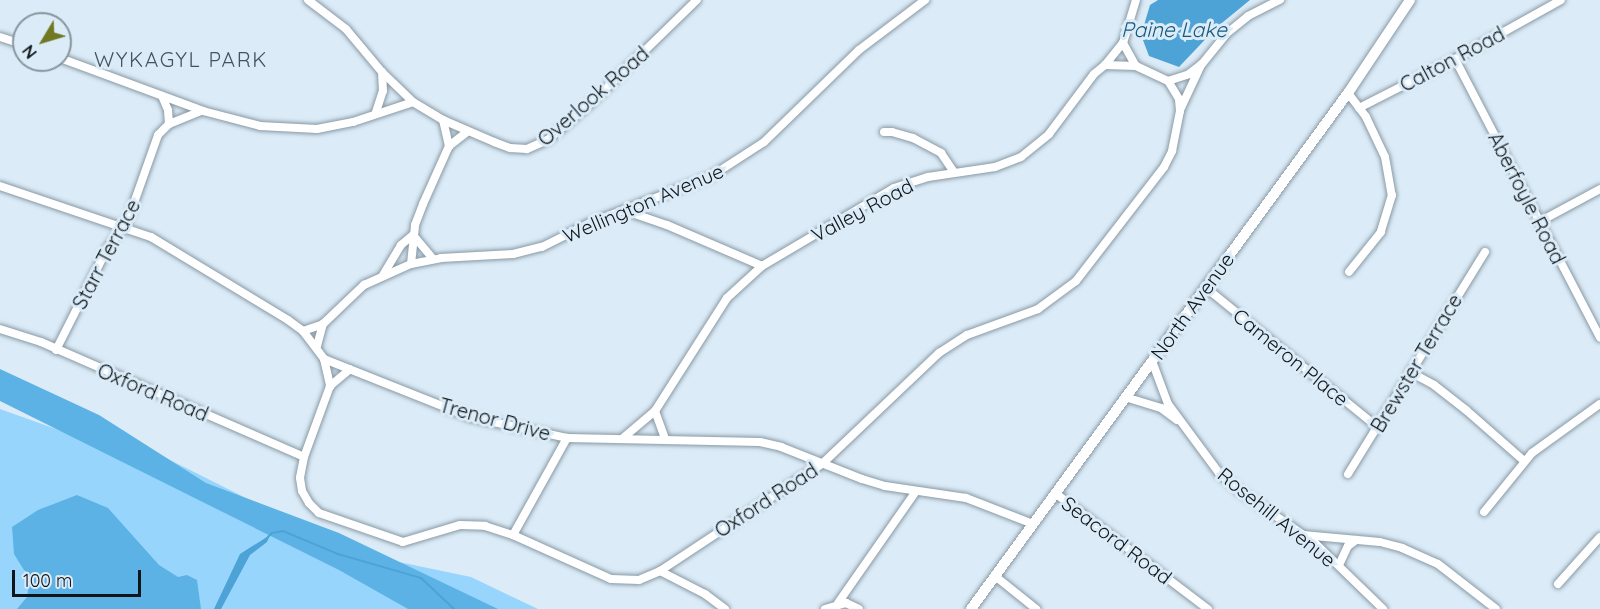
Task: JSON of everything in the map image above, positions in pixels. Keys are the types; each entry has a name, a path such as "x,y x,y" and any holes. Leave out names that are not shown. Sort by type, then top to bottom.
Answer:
{"main road":[{"name":"North Avenue","path":"970,609 1348,93 1410,0"}],"street":[{"name":"Overlook Road","path":"308,0 346,29 382,72 413,102 443,120 468,131 510,148 527,149 537,146 592,102 697,0"},
{"name":"Wellington Avenue","path":"303,331 323,324 356,291 382,275 411,264 433,259 513,255 542,247 590,223 694,185 746,156 784,125 860,50 925,0"},
{"name":"Valley Road","path":"623,438 655,411 727,298 762,266 894,188 928,177 995,167 1021,157 1049,134 1094,74 1105,65 1123,42 1136,0"},
{"path":"1168,81 1189,74 1202,64 1213,46 1232,28 1258,10 1280,0"},
{"name":"Calton Road","path":"1359,108 1455,59 1557,1"},
{"path":"1123,42 1136,66"},
{"name":"Aberfoyle Road","path":"1455,59 1600,338"},
{"path":"72,62 203,111 260,126 298,130 353,122 376,112 413,102"},
{"name":"Oxford Road","path":"350,369 330,387 304,457 300,478 302,491 319,513 403,542 460,525 485,526 513,535 619,581 639,580 660,572 823,463 939,353 967,335 1038,309 1076,281 1164,167 1177,135 1180,111 1202,64"},
{"path":"1105,65 1136,66 1168,81 1179,99 1180,111"},
{"path":"376,112 383,91 382,72"},
{"path":"1348,93 1359,108 1385,157 1392,195 1381,232 1350,272"},
{"path":"162,96 168,110 169,124 203,111"},
{"path":"443,120 449,146"},
{"name":"Starr Terrace","path":"56,350 106,251 122,227 138,195 158,135 169,124"},
{"path":"411,264 413,235 423,204 449,146 468,131"},
{"path":"884,132 913,138 941,153 954,172"},
{"path":"0,186 151,237 303,331 317,346 324,359 330,387"},
{"path":"1539,222 1600,189"},
{"path":"626,211 667,225 762,266"},
{"path":"413,235 433,259"},
{"path":"382,275 401,245 413,235"},
{"name":"Brewster Terrace","path":"1348,474 1485,252"},
{"name":"Cameron Place","path":"1204,287 1377,427"},
{"name":"Wellington Avenue","path":"317,346 323,324"},
{"name":"Oxford Road","path":"0,329 41,342 304,457"},
{"name":"Trenor Drive","path":"324,359 470,417 567,438 665,438 760,442 781,447 862,479 966,498 1033,525"},
{"name":"Rosehill Avenue","path":"1152,361 1165,398 1178,420 1220,473 1241,492 1302,535 1339,566 1383,609"},
{"path":"1410,372 1434,385 1524,461"},
{"name":"Rosehill Avenue","path":"1125,397 1161,408 1178,420"},
{"path":"1484,512 1524,461 1567,426 1600,404"},
{"path":"655,411 665,438"},
{"path":"513,535 567,438"},
{"path":"838,603 916,490"},
{"name":"Seacord Road","path":"1055,493 1208,609"},
{"path":"1302,535 1380,542 1419,555 1469,586 1496,609"},
{"path":"1558,584 1600,537"},
{"path":"1339,566 1348,546 1356,540"},
{"path":"660,572 705,594 725,609"},
{"path":"995,576 1036,609"},
{"path":"825,609 838,603 846,603 859,609"}],"shaded area":[{"path":"0,369 99,415 206,483 339,533 498,609 408,609 339,570 0,401"},
{"path":"0,409 84,439 112,431 264,507 399,562 471,577 538,609 0,609"},
{"path":"77,495 108,508 159,565 178,577 187,575 197,580 201,609 17,609 27,597 29,584 27,575 14,554 12,527 38,510"}],"water":[{"name":"Paine Lake","path":"1158,0 1250,0 1217,27 1179,67 1149,56 1141,35 1150,5"},
{"path":"270,535 267,542 250,555 221,609 214,609 240,554"}],"waterway":[{"path":"268,537 272,533 283,531 338,554 421,578 454,609"}],"district":[{"name":"WYKAGYL PARK","path":"181,59"}]}
